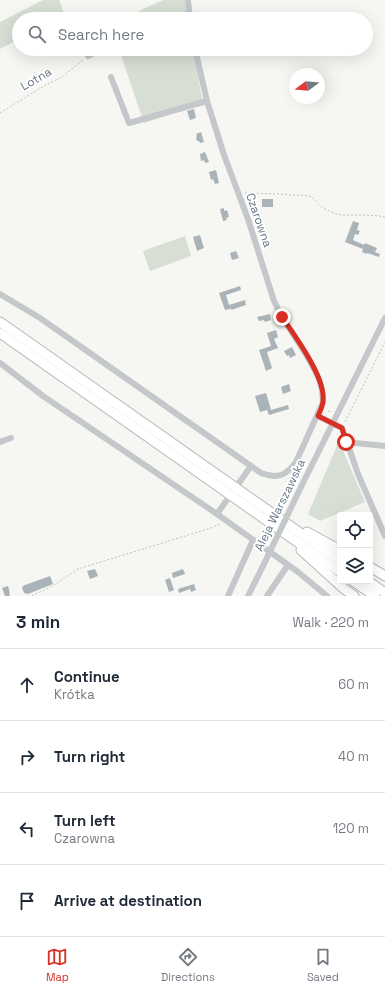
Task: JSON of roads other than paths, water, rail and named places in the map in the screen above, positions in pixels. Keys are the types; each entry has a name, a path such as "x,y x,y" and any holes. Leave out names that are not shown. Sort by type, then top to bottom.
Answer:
{"highway":[{"path":"0,322 234,492 354,596"},
{"path":"0,332 234,492 288,520 337,548"},
{"path":"267,510 337,559"},
{"path":"269,521 337,570"},
{"path":"373,569 385,576"},
{"path":"357,584 375,596"},
{"path":"372,584 385,593"}],"street":[{"path":"188,0 190,12"},
{"name":"Czarowna","path":"197,56 207,101 224,155 248,219 274,301 319,379 323,402 318,416"},
{"path":"111,77 129,123 207,101"},
{"path":"0,294 40,318 261,473 269,476 286,473 296,462 318,416 342,428 358,474 382,522 384,534"},
{"name":"Aleja Warszawska","path":"248,596 385,318"},
{"path":"0,363 43,396 217,514 288,565 327,596"},
{"path":"0,442 11,438"},
{"path":"346,442 385,446"},
{"path":"217,514 251,466"},
{"path":"228,596 253,540"},
{"path":"267,596 288,565"}]}
